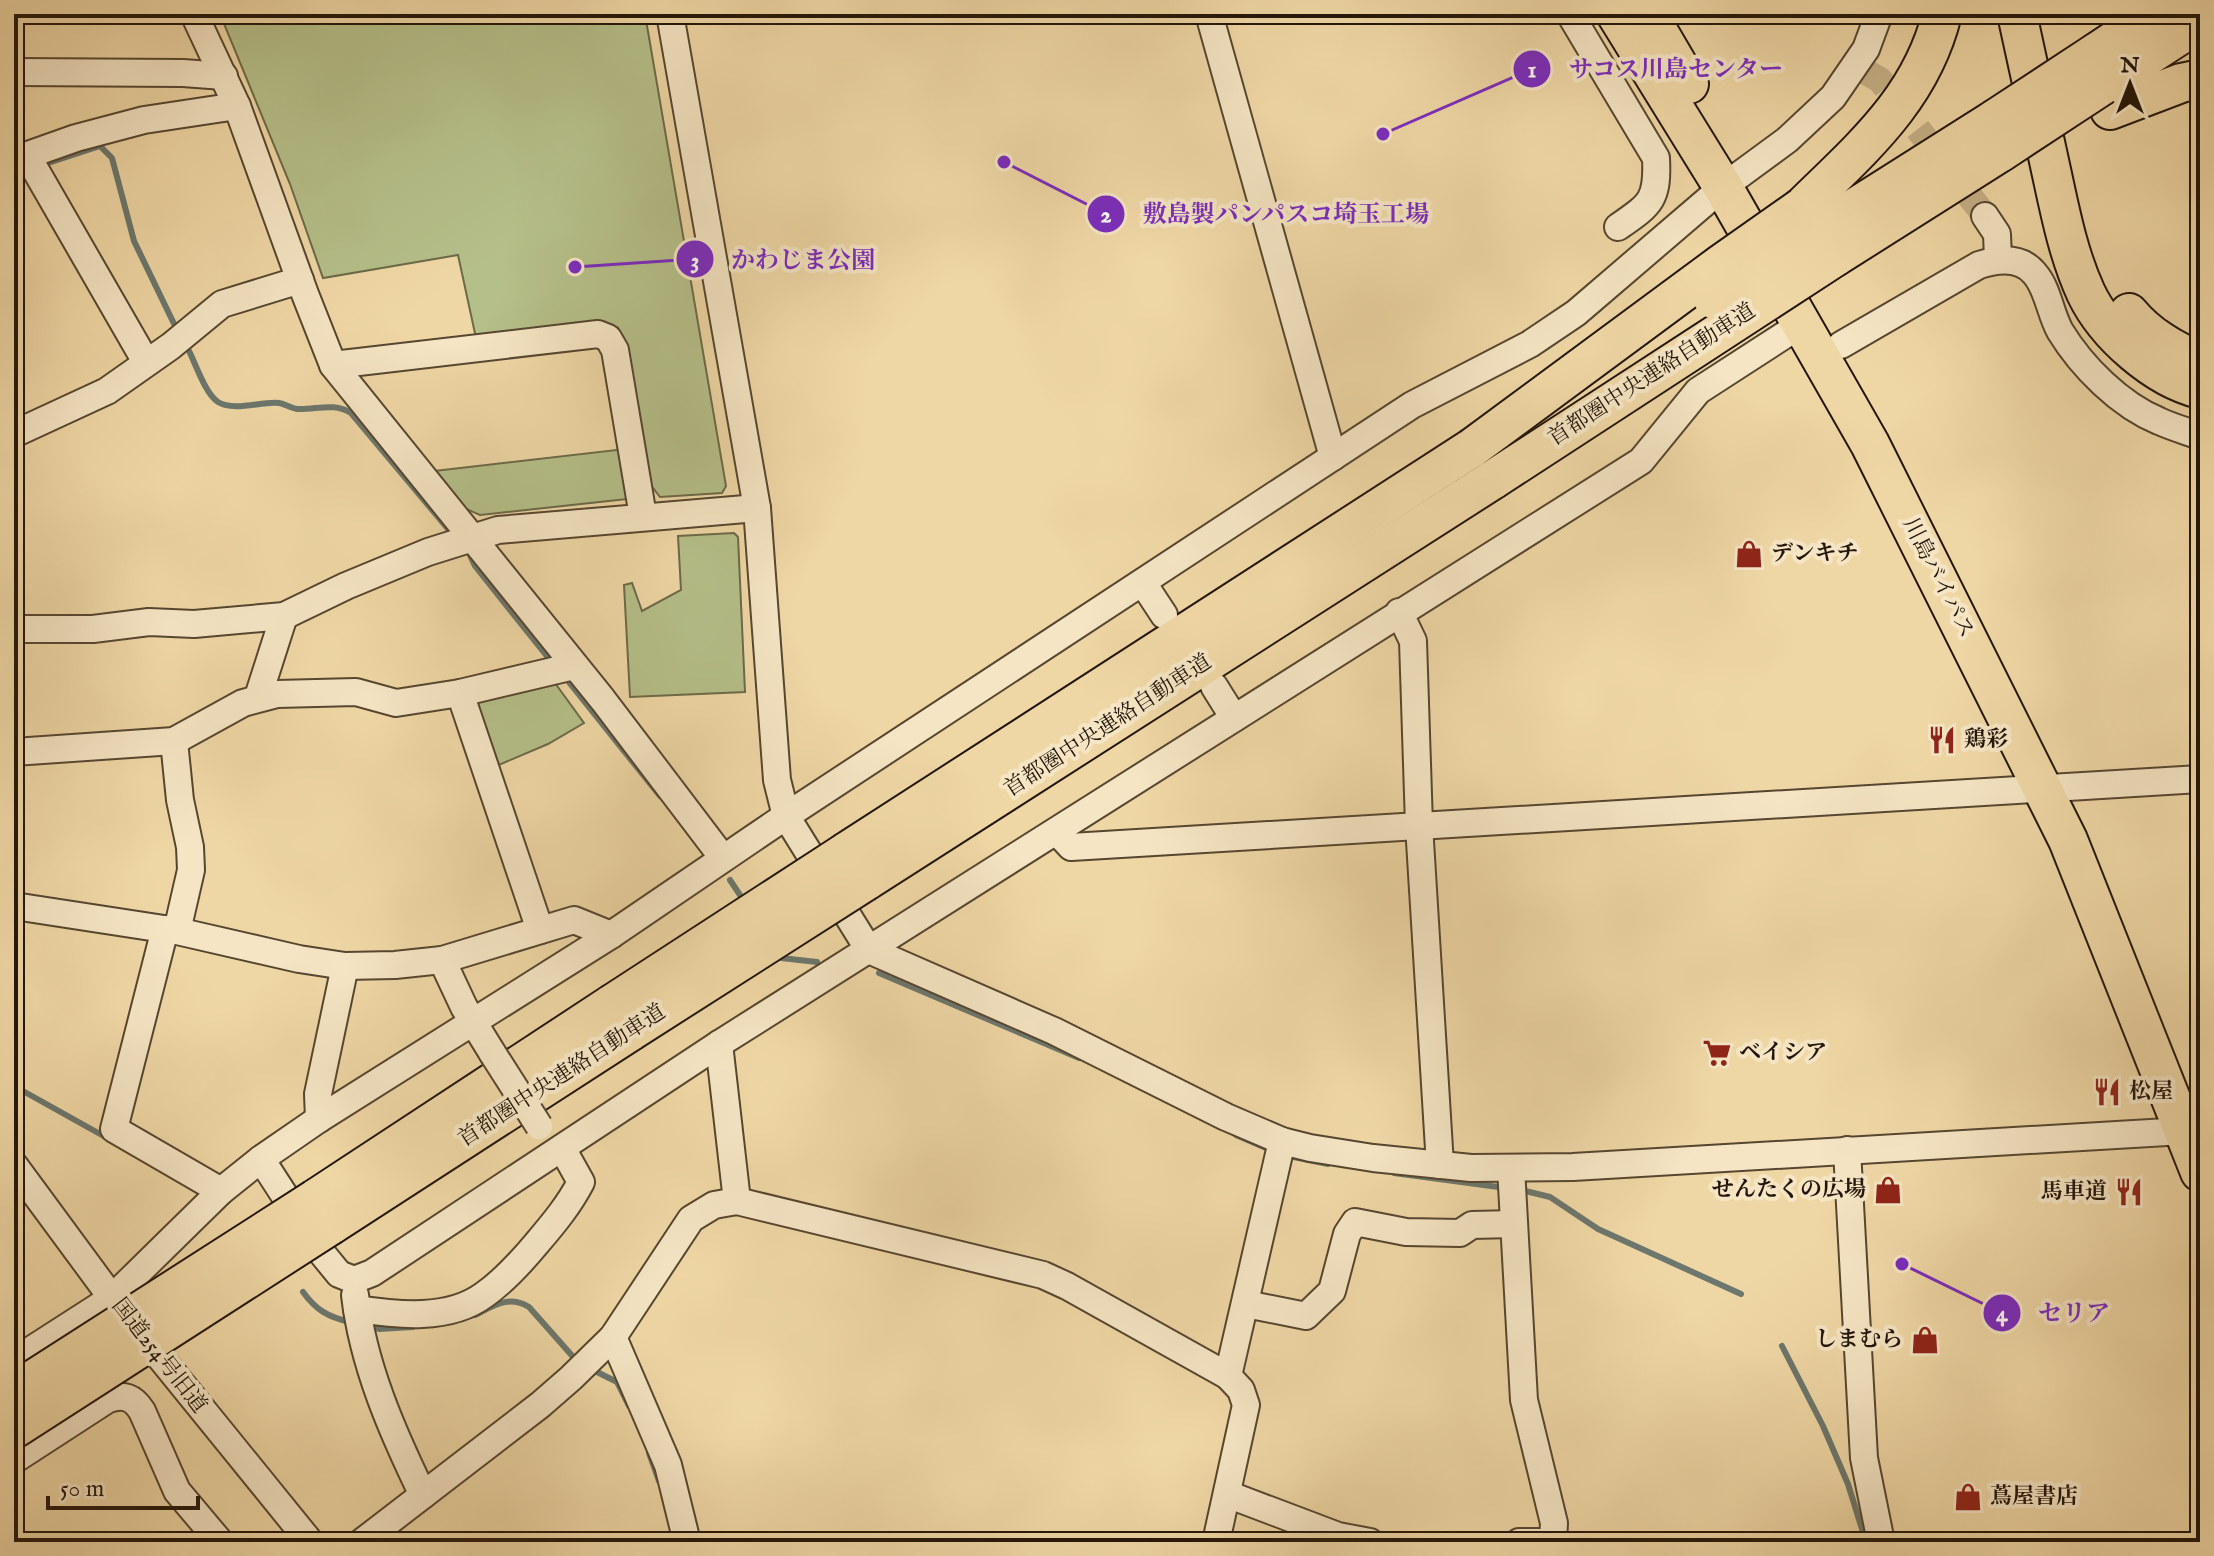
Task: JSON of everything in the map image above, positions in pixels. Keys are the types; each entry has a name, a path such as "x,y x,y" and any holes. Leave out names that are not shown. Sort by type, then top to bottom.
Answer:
{"highway":[{"name":"川島バイパス","path":"1616,14 1841,345 1896,439 2056,786"},
{"name":"川島バイパス","path":"1648,14 1800,325 1870,444 2056,786 2094,833 2192,1116 2200,1172"},
{"path":"1825,243 1876,134 1916,82 1936,39 1942,14"},
{"path":"2017,14 2066,237 2087,295 2112,330 2157,372 2200,389"},
{"path":"2038,14 2089,237 2115,296 2140,326 2173,350 2200,362"},
{"name":"首都圏中央連絡自動車道","path":"2103,82 2154,14"},
{"name":"首都圏中央連絡自動車道","path":"856,866 1494,479 1592,415 1825,243 2001,146 2200,22"},
{"path":"1825,243 2001,146 2103,82 2181,83 2200,79"},
{"name":"首都圏中央連絡自動車道","path":"14,1429 323,1212 856,866 1472,448 1721,264 1825,243"},
{"name":"首都圏中央連絡自動車道","path":"14,1392 323,1212"}],"street":[{"path":"194,14 237,106 333,365 472,537 563,669 723,858"},
{"path":"670,14 757,508 777,780 786,816 869,950 1054,1031 1226,1117 1282,1141 1335,1152 1440,1165 1511,1168 1589,1166 1847,1150 2192,1116"},
{"path":"1209,14 1333,457"},
{"path":"1570,14 1656,158 1657,186 1651,201 1618,227"},
{"path":"14,1361 112,1298 221,1191 319,1119 611,935 786,816 1412,405 1530,344 1576,313 1732,181 1787,140 1833,97 1861,68 1879,14"},
{"path":"14,72 224,76"},
{"path":"146,362 21,158 76,138 144,120 237,106"},
{"path":"1985,216 1997,234 1998,259"},
{"path":"1841,345 1979,265 1998,259 2018,262 2035,273 2060,331 2088,368 2120,397 2156,420 2200,436"},
{"path":"14,434 107,391 171,346 222,304 300,280"},
{"path":"261,1159 321,1252 339,1274 354,1280 372,1273 719,1044 1641,461 1698,391 1800,325"},
{"path":"333,365 598,334 608,338 615,350 643,516"},
{"path":"14,629 93,629 149,622 194,624 284,616 346,586 472,537 498,530 757,508"},
{"path":"1143,583 1164,615"},
{"path":"1399,612 1413,641 1419,825 1440,1165"},
{"path":"258,697 284,616"},
{"path":"14,752 174,741 243,703 277,694 356,692 396,703 460,693 563,669"},
{"path":"1214,686 1234,718"},
{"path":"460,693 540,930"},
{"path":"174,741 191,870 114,1129 221,1191"},
{"path":"1057,832 1071,847 2200,779"},
{"path":"14,906 171,930 299,959 345,966 442,960 574,920 611,935"},
{"path":"359,1319 449,1310 483,1297 521,1261 568,1206 581,1182 539,1126 493,1054 442,960"},
{"path":"319,1119 318,1094 345,966"},
{"path":"719,1044 737,1201"},
{"path":"1228,1376 1282,1141"},
{"path":"1847,1150 1864,1458 1881,1542"},
{"name":"国道254号旧道","path":"14,1165 26,1200 112,1298 310,1542"},
{"path":"1511,1168 1524,1400 1554,1523 1553,1542"},
{"path":"362,1542 540,1405 613,1337 691,1219 714,1205 737,1201 1043,1275 1228,1376 1241,1390 1246,1405 1216,1542"},
{"path":"1246,1304 1306,1316 1332,1291 1347,1234 1355,1222 1406,1232 1446,1233 1460,1233 1472,1225 1514,1224"},
{"path":"354,1280 359,1319 393,1434 423,1495"},
{"path":"613,1337 668,1465 679,1540"},
{"path":"14,1460 108,1399 119,1395 128,1397 142,1411 177,1491 220,1542"},
{"path":"1227,1494 1338,1536 1370,1542"},
{"path":"1519,1542 1545,1542"}],"green space":[{"path":"220,14 645,14 726,486 722,493 660,497 647,480 626,344 476,338 458,255 323,278 290,184"},
{"path":"625,449 632,493 627,499 480,515 464,508 434,471"},
{"path":"734,533 738,537 745,692 630,697 624,585 632,583 642,611 681,590 678,536"},
{"path":"555,683 584,723 548,744 494,767 475,698"}],"waterway":[{"path":"39,166 100,146 112,158 134,241 177,330"},
{"path":"14,174 29,169"},
{"path":"185,343 213,397 225,405 272,403 297,409 331,407 351,413 454,536"},
{"path":"469,553 475,566 554,665"},
{"path":"564,676 660,796"},
{"path":"730,880 744,901"},
{"path":"776,951 781,958 817,962"},
{"path":"879,973 1079,1058"},
{"path":"14,1086 109,1139"},
{"path":"1236,1135 1273,1151"},
{"path":"1284,1155 1328,1164"},
{"path":"1394,1173 1506,1188"},
{"path":"1517,1189 1550,1197 1598,1229 1741,1294"},
{"path":"303,1292 323,1312 350,1322"},
{"path":"475,1315 502,1303 522,1303 575,1359"},
{"path":"369,1326 379,1329 413,1327"},
{"path":"1782,1346 1823,1426 1848,1484 1866,1542"},
{"path":"595,1371 617,1382 629,1406"},
{"path":"649,1453 659,1481"}],"tunnel":[{"path":"1866,72 1880,80 1985,216"}],"place":[{"name":"サコス川島センター","path":"1383,134"},
{"name":"敷島製パンパスコ埼玉工場","path":"1004,162"},
{"name":"かわじま公園","path":"575,267"},
{"name":"デンキチ","path":"1749,554"},
{"name":"鶏彩","path":"1942,740"},
{"name":"ベイシア","path":"1717,1053"},
{"name":"松屋","path":"2107,1092"},
{"name":"せんたくの広場","path":"1888,1190"},
{"name":"馬車道","path":"2129,1192"},
{"name":"セリア","path":"1902,1264"},
{"name":"しまむら","path":"1925,1340"},
{"name":"蔦屋書店","path":"1968,1497"}]}
